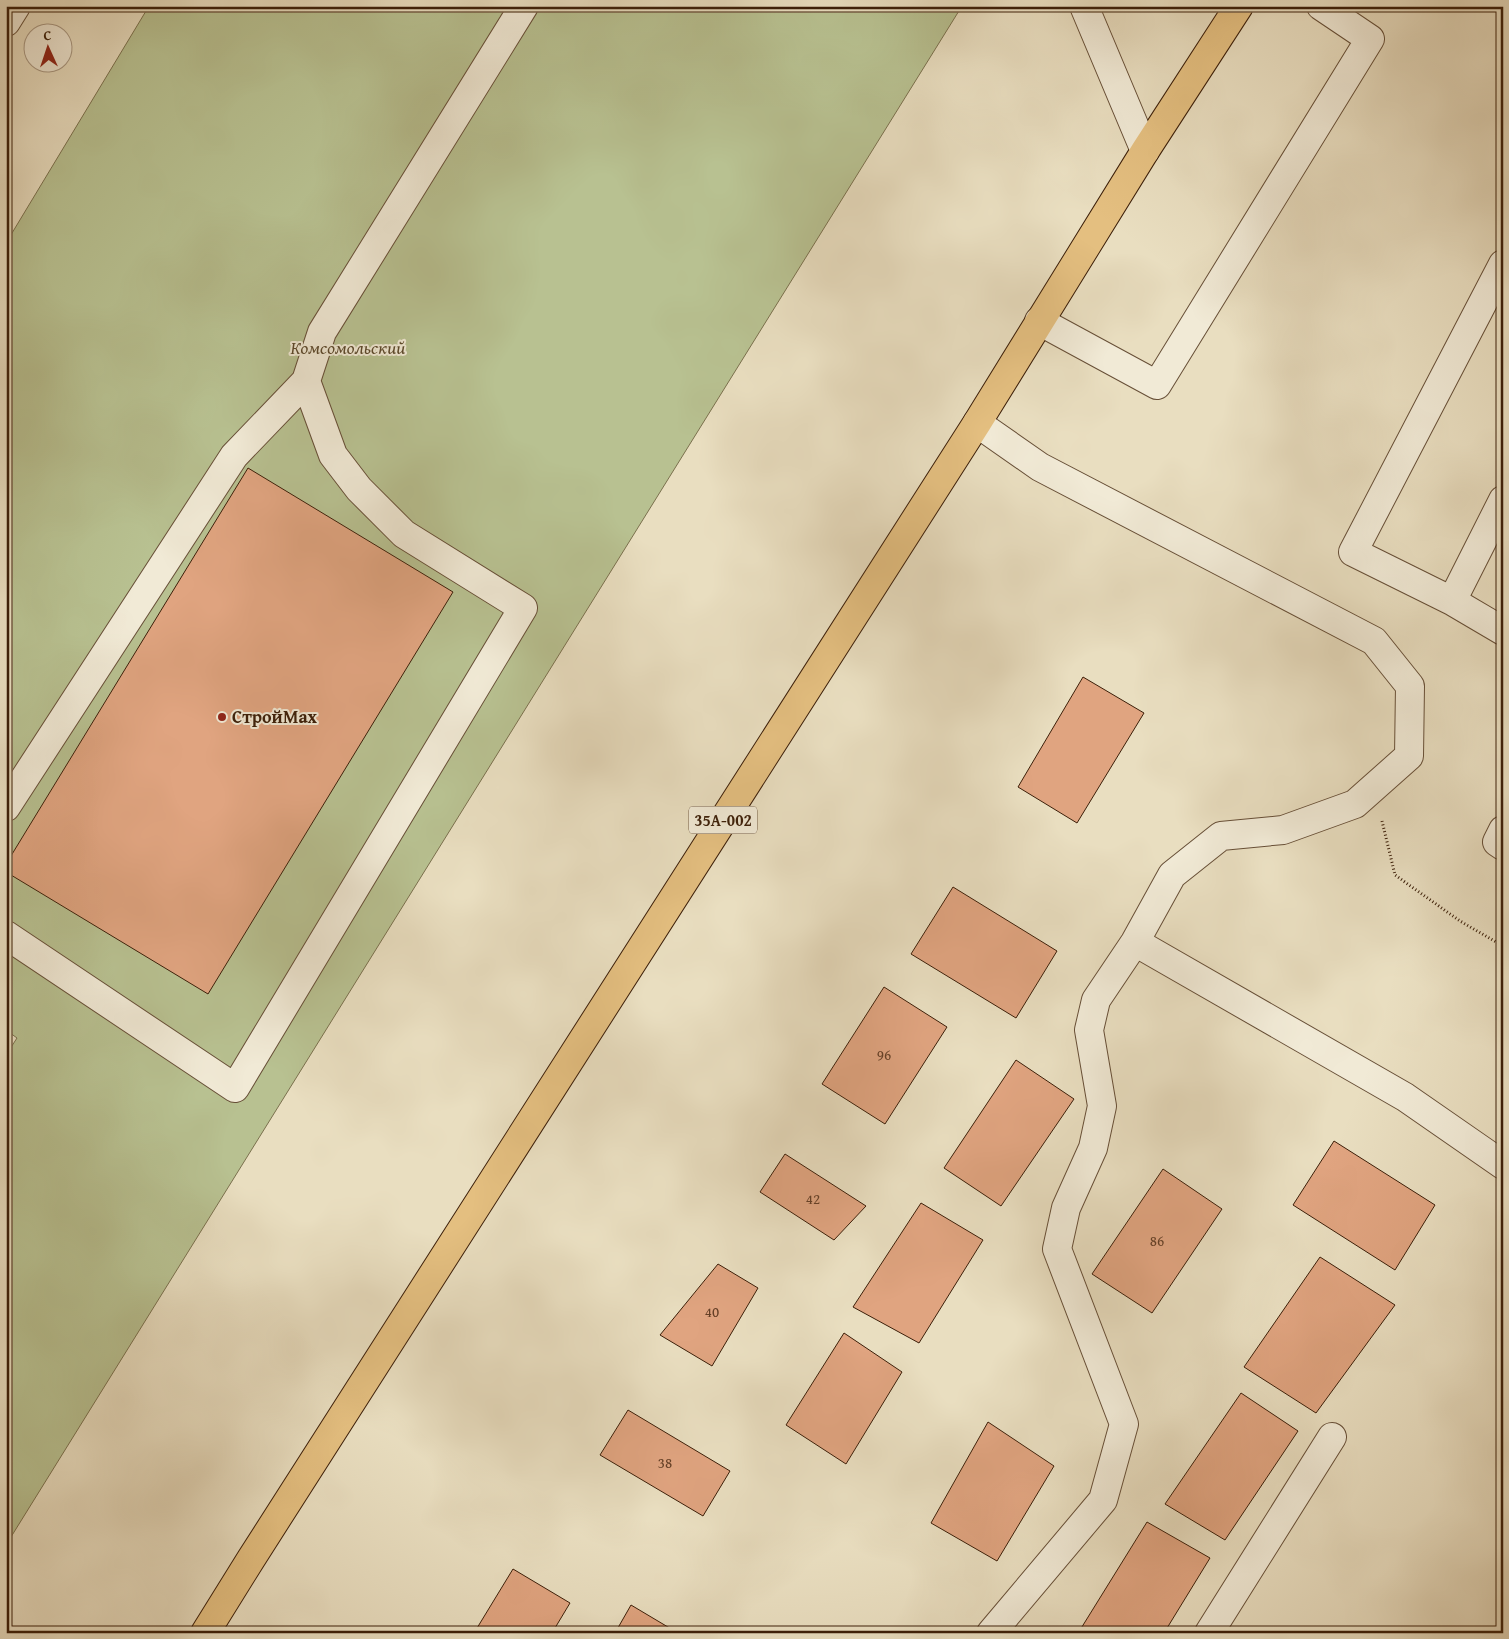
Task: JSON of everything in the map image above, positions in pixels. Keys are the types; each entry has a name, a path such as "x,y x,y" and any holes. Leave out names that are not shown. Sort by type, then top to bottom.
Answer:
{"highway":[{"name":"35А-002","path":"206,1633 256,1551 977,423 1145,151 1239,6"}],"street":[{"path":"6,22 16,6"},
{"path":"6,807 234,456 306,382 322,332 524,6"},
{"path":"1084,6 1145,151"},
{"path":"1039,321 1157,385 1370,39 1321,6"},
{"path":"1503,264 1353,552 1452,601 1503,631"},
{"path":"6,935 236,1088 523,608 404,534 359,488 333,456 306,382"},
{"path":"977,423 1040,467 1374,641 1410,686 1409,756 1355,804 1283,830 1221,836 1172,876 1135,942 1096,1000 1089,1030 1102,1106 1093,1148 1066,1208 1057,1249 1124,1424 1104,1500 991,1633"},
{"path":"1452,601 1503,500"},
{"path":"1503,830 1497,842 1503,846"},
{"path":"1135,942 1405,1097 1503,1164"},
{"path":"1209,1633 1332,1437"}],"path":[{"path":"1373,788 1396,876 1460,921 1503,946"}],"green space":[{"name":"Комсомольский","path":"149,6 962,6 6,1545 6,1055 17,1038 6,1030 6,243"}],"building":[{"path":"248,468 453,592 208,994 6,872 6,864"},
{"path":"1083,677 1144,713 1077,823 1018,787"},
{"path":"953,887 1057,951 1016,1018 911,954"},
{"path":"884,987 947,1027 885,1124 822,1084"},
{"path":"1016,1060 1074,1099 1001,1206 944,1168"},
{"path":"1334,1141 1435,1205 1395,1270 1293,1205"},
{"path":"785,1154 866,1206 834,1240 760,1192"},
{"path":"1163,1169 1222,1209 1152,1313 1092,1274"},
{"path":"921,1203 983,1240 919,1343 853,1307"},
{"path":"1320,1257 1395,1305 1316,1413 1244,1367"},
{"path":"718,1264 758,1288 712,1366 660,1335"},
{"path":"844,1333 902,1372 846,1464 786,1425"},
{"path":"1241,1393 1298,1431 1225,1540 1165,1504"},
{"path":"628,1410 730,1471 703,1516 600,1455"},
{"path":"988,1422 1054,1466 997,1561 931,1523"},
{"path":"1147,1522 1210,1558 1164,1633 1085,1633 1080,1630"},
{"path":"513,1569 570,1603 552,1633 474,1633"},
{"path":"631,1605 678,1633 615,1633"}],"place":[{"name":"СтройMax","path":"222,717"}]}
